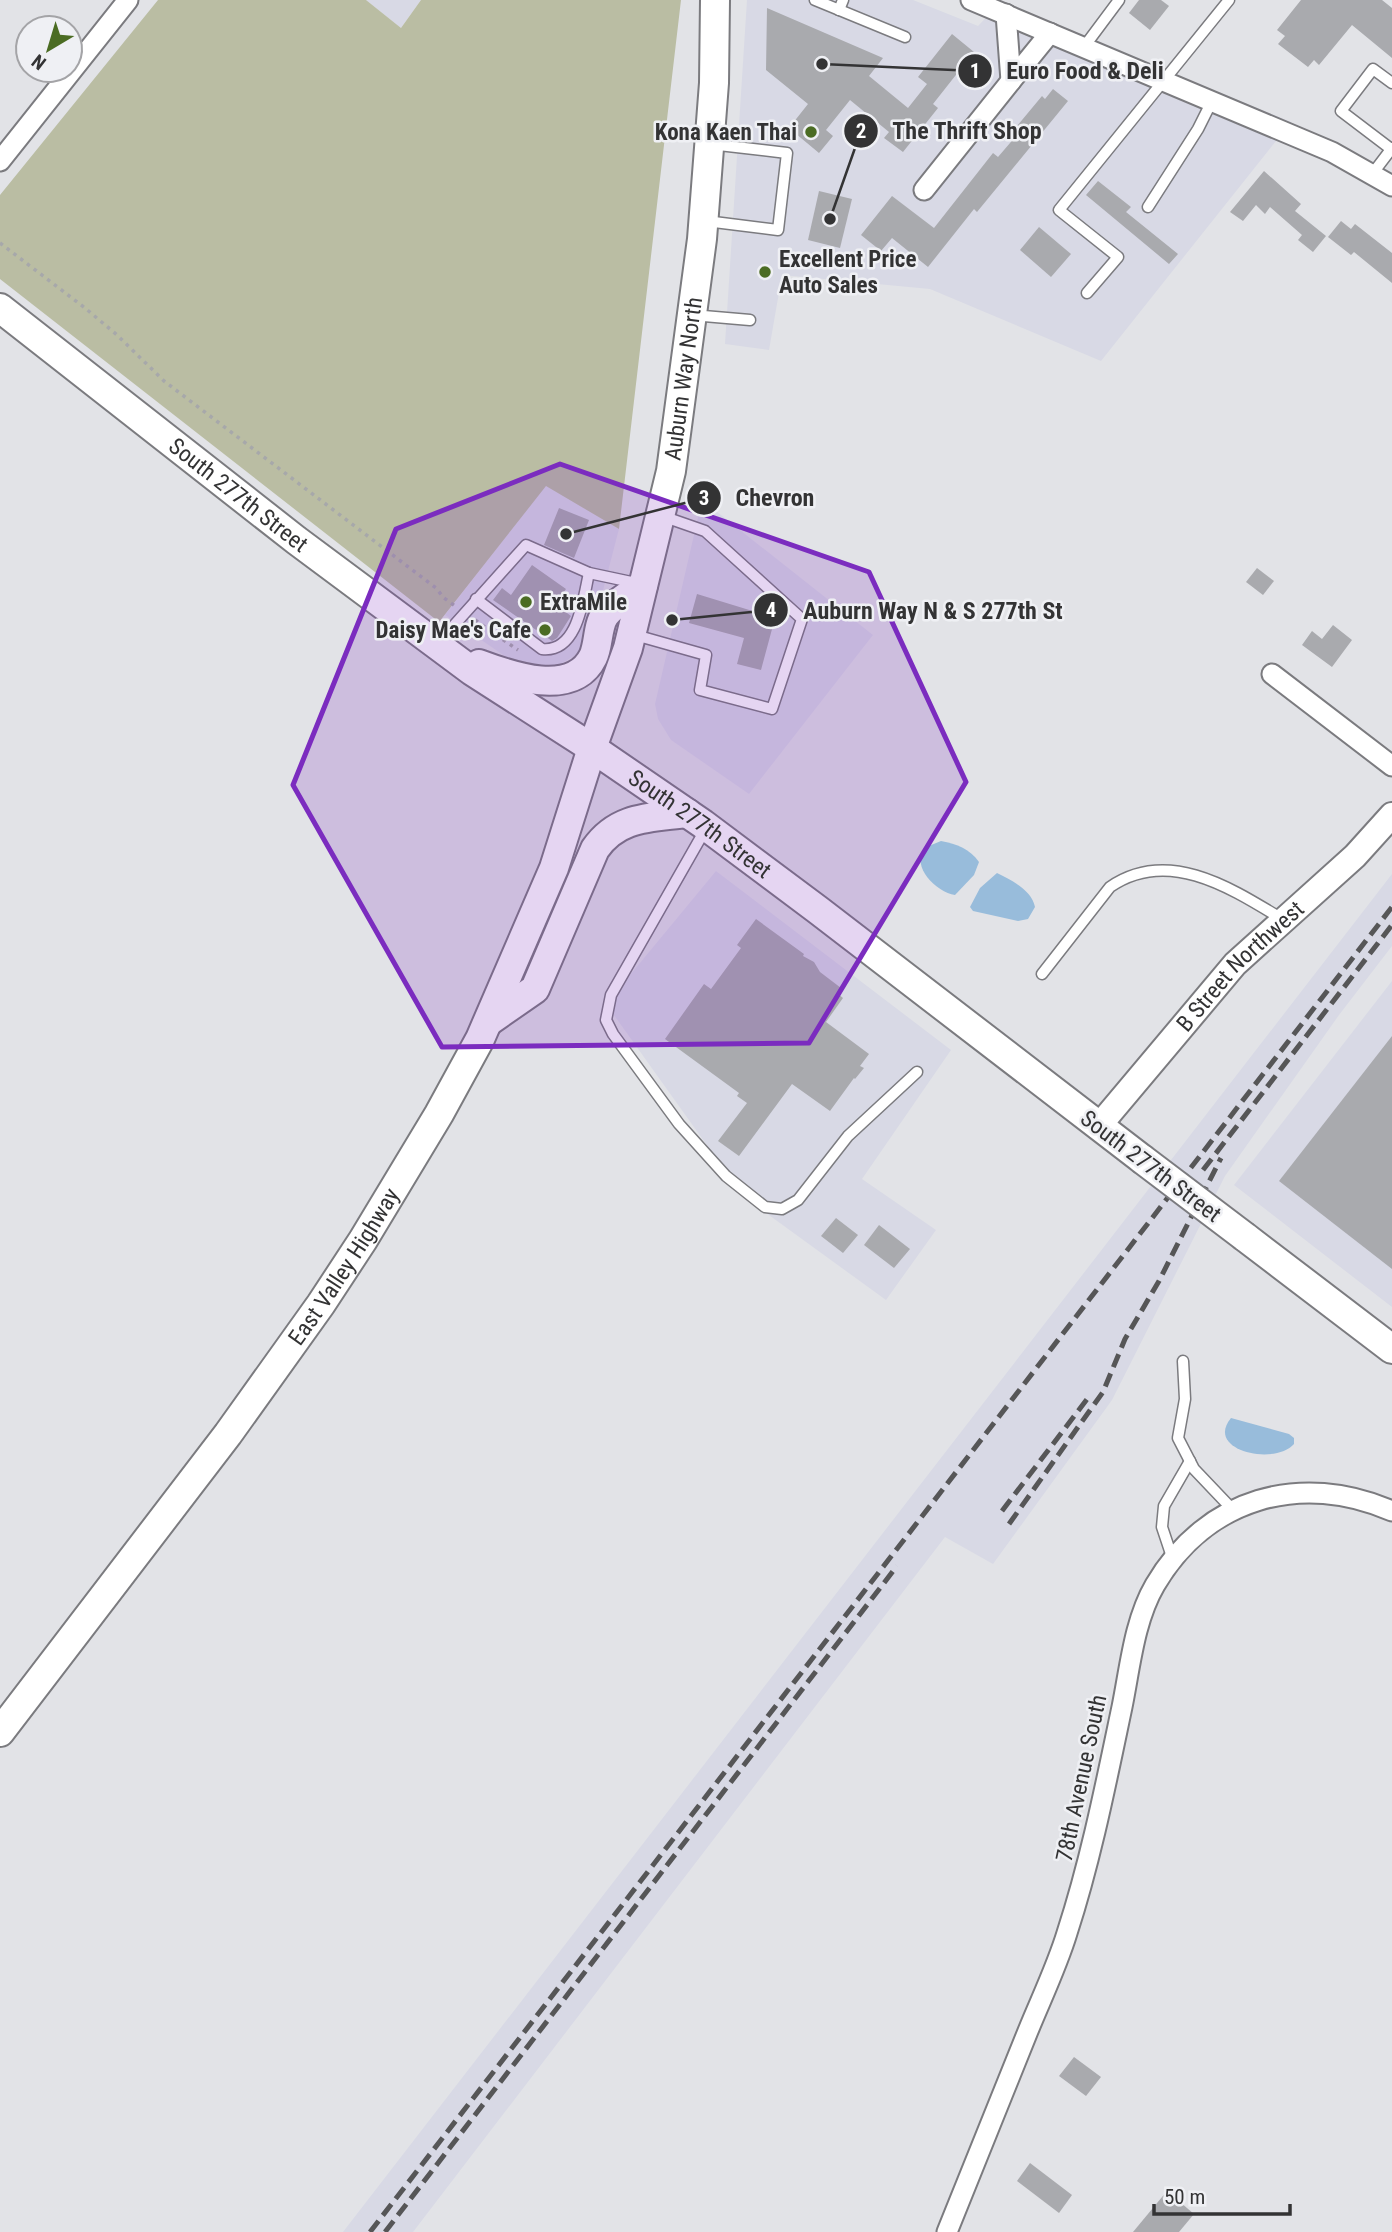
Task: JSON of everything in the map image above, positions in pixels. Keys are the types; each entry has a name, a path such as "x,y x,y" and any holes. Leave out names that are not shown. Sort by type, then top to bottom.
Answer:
{"main road":[{"name":"Auburn Way North","path":"592,748 631,634 671,471 704,221 714,83 715,0"},
{"name":"South 277th Street","path":"0,308 296,540 440,648 697,820 818,909 1098,1127 1392,1349"},
{"path":"440,648 509,675 538,680 568,679 580,673 593,657 604,616 643,585"},
{"name":"East Valley Highway","path":"0,1732 228,1434 321,1304 409,1165 489,1021 554,869 592,748"},
{"path":"489,1021 535,989 595,849 603,838 624,823 697,820"}],"street":[{"path":"0,161 128,0"},
{"path":"971,0 1332,152 1392,186"},
{"path":"1006,14 1011,81"},
{"path":"924,190 1050,33"},
{"path":"1272,674 1392,766"},
{"name":"B Street Northwest","path":"1098,1127 1218,982 1282,919 1355,856 1392,816"},
{"name":"78th Avenue South","path":"947,2232 1067,1936 1090,1858 1141,1623 1154,1586 1195,1535 1211,1522 1233,1510 1267,1498 1287,1494 1346,1495 1391,1511"}],"lane":[{"path":"816,0 841,5 905,37"},
{"path":"1084,47 1119,0"},
{"path":"1087,293 1118,257 1059,210 1229,0"},
{"path":"1373,173 1392,149 1341,111 1373,69 1392,83"},
{"path":"1148,207 1198,129 1212,101"},
{"path":"704,221 778,230 787,153 709,144"},
{"path":"692,315 750,320"},
{"path":"631,634 706,655 700,690 772,709 802,619 705,531 661,516"},
{"path":"440,648 464,612 526,545 589,573 643,585"},
{"path":"476,598 542,649 549,650 558,647 572,631 589,573"},
{"path":"697,820 675,886 611,995 606,1020 613,1034 680,1124 726,1176 747,1195 765,1207 782,1209 798,1200 848,1136 917,1072"},
{"path":"1042,974 1110,887 1143,873 1166,869 1188,873 1230,887 1282,919"},
{"path":"1183,1361 1185,1399 1178,1438 1194,1469 1233,1510"},
{"path":"1173,1561 1161,1527 1164,1506 1190,1461"}],"path":[{"path":"0,243 85,307 164,381 436,588 444,598 527,657"}],"highlighted area":[{"path":"560,464 869,572 966,782 809,1043 442,1047 293,785 396,529"}],"shaded area":[{"path":"366,0 421,0 401,28"},
{"path":"747,0 913,0 978,26 1001,2 1291,122 1101,361 930,289 782,275 769,350 725,344"},
{"path":"546,485 619,529 592,633 582,651 551,670 516,664 445,615"},
{"path":"702,500 873,635 749,794 671,740 658,719 655,704"},
{"path":"716,871 951,1050 862,1179 936,1230 886,1300 744,1197 606,1004"},
{"path":"1392,874 1392,946 1339,1015 1225,1176 1112,1400 993,1564 945,1537 413,2232 343,2232"},
{"path":"1392,981 1392,1307 1234,1185"}],"green space":[{"path":"158,0 366,0 401,28 421,0 681,0 619,529 546,486 439,622 0,279 0,195"}],"water":[{"path":"941,841 963,848 979,862 974,875 955,895 933,884 921,863 924,848"},
{"path":"997,873 1020,886 1030,896 1035,907 1028,919 1018,921 973,911 970,907 980,888"},
{"path":"1231,1418 1289,1434 1294,1438 1294,1444 1285,1451 1272,1454 1245,1452 1234,1447 1227,1439 1225,1429"}],"building":[{"path":"1139,0 1161,0 1169,6 1150,30 1129,13"},
{"path":"1301,0 1382,0 1392,8 1392,58 1352,25 1319,65 1314,60 1308,67 1278,44 1285,36 1277,30"},
{"path":"767,8 883,58 869,76 908,108 927,84 918,77 952,34 974,52 933,104 938,108 903,152 884,138 889,132 850,100 826,130 833,136 819,153 789,128 808,104 766,70"},
{"path":"1053,89 1068,101 977,212 974,209 928,267 892,238 881,251 861,235 892,196 934,228 993,153 998,157 1016,136 1012,132 1042,96 1045,99"},
{"path":"1264,171 1301,204 1295,211 1326,236 1313,252 1298,240 1302,235 1270,207 1265,214 1256,205 1243,221 1230,212"},
{"path":"1098,181 1131,207 1126,212 1178,254 1169,264 1086,195"},
{"path":"819,191 852,199 840,248 808,240"},
{"path":"1341,221 1351,229 1355,224 1392,253 1392,283 1354,252 1351,255 1328,237"},
{"path":"1039,227 1071,254 1051,277 1020,250"},
{"path":"559,508 589,520 574,558 544,545"},
{"name":"ExtraMile","path":"532,565 566,589 555,604 571,616 557,638 552,641 493,600 502,588 511,595"},
{"path":"1257,568 1274,581 1263,595 1246,582"},
{"path":"697,594 775,618 761,670 737,664 744,638 689,623"},
{"path":"1333,625 1352,640 1332,667 1302,645 1312,631 1322,639"},
{"path":"756,919 814,962 820,972 841,988 837,993 843,998 826,1022 869,1054 860,1066 864,1068 830,1111 792,1084 739,1156 718,1141 747,1103 737,1096 739,1093 665,1039 704,984 711,989 741,948 737,945"},
{"path":"1392,1036 1392,1269 1279,1181"},
{"path":"836,1218 858,1235 843,1253 821,1236"},
{"path":"879,1225 910,1249 894,1268 864,1245"},
{"path":"1074,2057 1101,2077 1086,2096 1059,2076"},
{"path":"1030,2163 1072,2195 1059,2213 1017,2181"},
{"path":"1167,2191 1194,2214 1179,2232 1133,2232"}],"railway":[{"path":"370,2232 1392,907"},
{"path":"1203,1170 1392,925"},
{"path":"1009,1524 1103,1392 1125,1339 1159,1281 1221,1158"},
{"path":"1002,1511 1091,1394"},
{"path":"385,2232 897,1566"}],"place":[{"name":"Euro Food & Deli","path":"822,64"},
{"name":"Kona Kaen Thai","path":"811,132"},
{"name":"The Thrift Shop","path":"830,219"},
{"name":"Excellent Price Auto Sales","path":"765,272"},
{"name":"Chevron","path":"566,534"},
{"name":"ExtraMile","path":"526,602"},
{"name":"Auburn Way N & S 277th St","path":"672,620"},
{"name":"Daisy Mae's Cafe","path":"545,630"}]}
